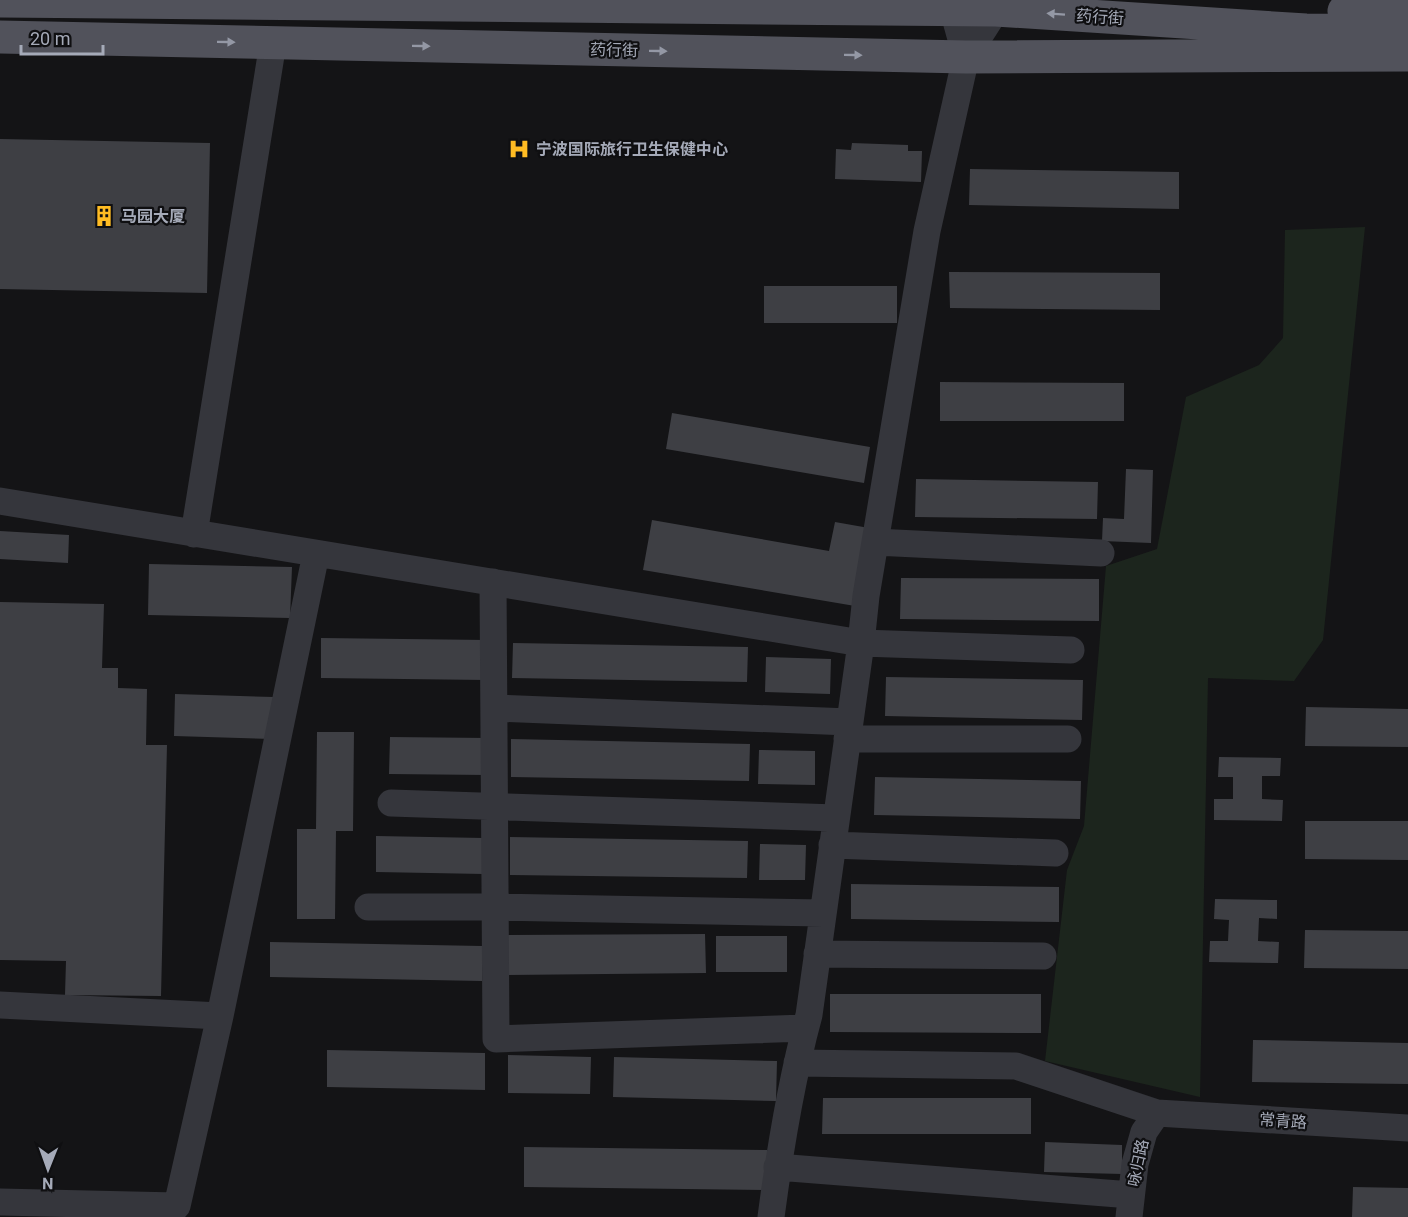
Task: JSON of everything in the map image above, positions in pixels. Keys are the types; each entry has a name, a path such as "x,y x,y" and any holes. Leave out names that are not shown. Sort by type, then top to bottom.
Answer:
{"main road":[{"name":"药行街","path":"0,2 997,5 1306,30 1408,31"},
{"path":"1190,22 1408,6"},
{"name":"药行街","path":"0,37 966,57 1408,55"},
{"path":"1161,57 1408,71"}],"street":[{"path":"954,5 966,57"},
{"path":"771,1217 777,1167 808,1015 866,596 927,231 966,57 997,5"},
{"path":"194,534 273,43"},
{"path":"0,501 861,643 1071,650"},
{"path":"875,542 1101,553"},
{"path":"0,1202 177,1206 220,1016 316,554"},
{"path":"493,582 496,1039 805,1028"},
{"path":"494,708 848,731 1068,739"},
{"path":"391,803 836,818"},
{"path":"832,845 1055,853"},
{"path":"368,907 823,913"},
{"path":"817,954 1043,956"},
{"path":"0,1005 220,1016"},
{"name":"常青路","path":"797,1063 1016,1066 1157,1113 1408,1128"},
{"name":"咏归路","path":"1130,1206 1135,1164 1144,1132 1157,1113"},
{"path":"777,1167 1130,1206"}],"shaded area":[{"path":"1365,227 1323,640 1294,681 1208,678 1200,1097 1045,1061 1067,870 1084,826 1106,566 1157,549 1186,397 1259,365 1283,338 1285,230"}],"building":[{"name":"马园大厦","path":"0,139 210,143 207,293 0,289"},
{"path":"852,143 908,145 908,151 922,151 921,182 835,179 836,149 851,150"},
{"path":"970,169 1179,172 1179,209 969,205"},
{"path":"949,272 1160,273 1160,310 950,308"},
{"path":"764,286 897,286 897,323 764,323"},
{"path":"940,382 1124,383 1124,421 940,421"},
{"path":"672,413 870,447 864,483 666,449"},
{"path":"1126,469 1153,470 1151,543 1102,541 1103,518 1124,519"},
{"path":"916,479 1098,482 1097,519 915,517"},
{"path":"652,520 829,551 835,522 869,528 855,606 643,570"},
{"path":"0,531 69,535 68,563 0,559"},
{"path":"149,564 292,567 290,618 148,615"},
{"path":"901,578 1099,579 1099,621 900,619"},
{"path":"0,602 104,604 102,668 118,668 118,688 147,689 146,745 167,745 161,996 65,995 66,961 0,960"},
{"path":"321,638 487,640 486,680 321,678"},
{"path":"513,643 748,647 747,682 512,678"},
{"path":"766,657 831,659 830,694 765,692"},
{"path":"886,677 1083,680 1082,720 885,716"},
{"path":"175,694 274,697 273,739 174,736"},
{"path":"1306,707 1408,709 1408,747 1305,746"},
{"path":"317,732 354,732 353,831 336,831 335,919 297,919 297,829 316,829"},
{"path":"390,737 488,738 487,775 389,774"},
{"path":"511,739 750,744 749,781 511,777"},
{"path":"759,750 815,751 815,785 758,784"},
{"path":"1219,757 1281,758 1280,776 1262,776 1262,799 1283,800 1282,821 1214,820 1214,799 1233,799 1233,777 1218,777"},
{"path":"875,777 1081,781 1080,819 874,815"},
{"path":"1305,821 1408,821 1408,860 1305,859"},
{"path":"376,836 484,838 484,874 376,872"},
{"path":"510,837 748,841 747,878 510,875"},
{"path":"760,844 806,845 805,880 759,880"},
{"path":"851,884 1059,887 1059,922 851,919"},
{"path":"1215,899 1277,900 1277,919 1259,918 1258,941 1279,942 1278,963 1209,962 1210,941 1228,941 1229,920 1214,919"},
{"path":"1305,930 1408,931 1408,969 1304,968"},
{"path":"705,934 706,973 508,975 507,935"},
{"path":"716,936 787,936 787,972 716,972"},
{"path":"270,942 482,946 482,981 270,977"},
{"path":"830,994 1041,994 1041,1033 830,1032"},
{"path":"1253,1040 1408,1043 1408,1084 1252,1082"},
{"path":"327,1050 485,1053 485,1090 327,1087"},
{"path":"508,1055 591,1057 590,1094 508,1093"},
{"path":"614,1057 777,1061 776,1101 613,1097"},
{"path":"823,1098 1031,1098 1031,1134 822,1134"},
{"path":"1045,1142 1122,1145 1122,1174 1044,1172"},
{"path":"524,1147 767,1150 767,1190 524,1187"},
{"path":"1353,1187 1408,1188 1408,1217 1352,1217"}],"place":[{"name":"宁波国际旅行卫生保健中心","path":"519,149"},
{"name":"马园大厦","path":"104,216"}]}
